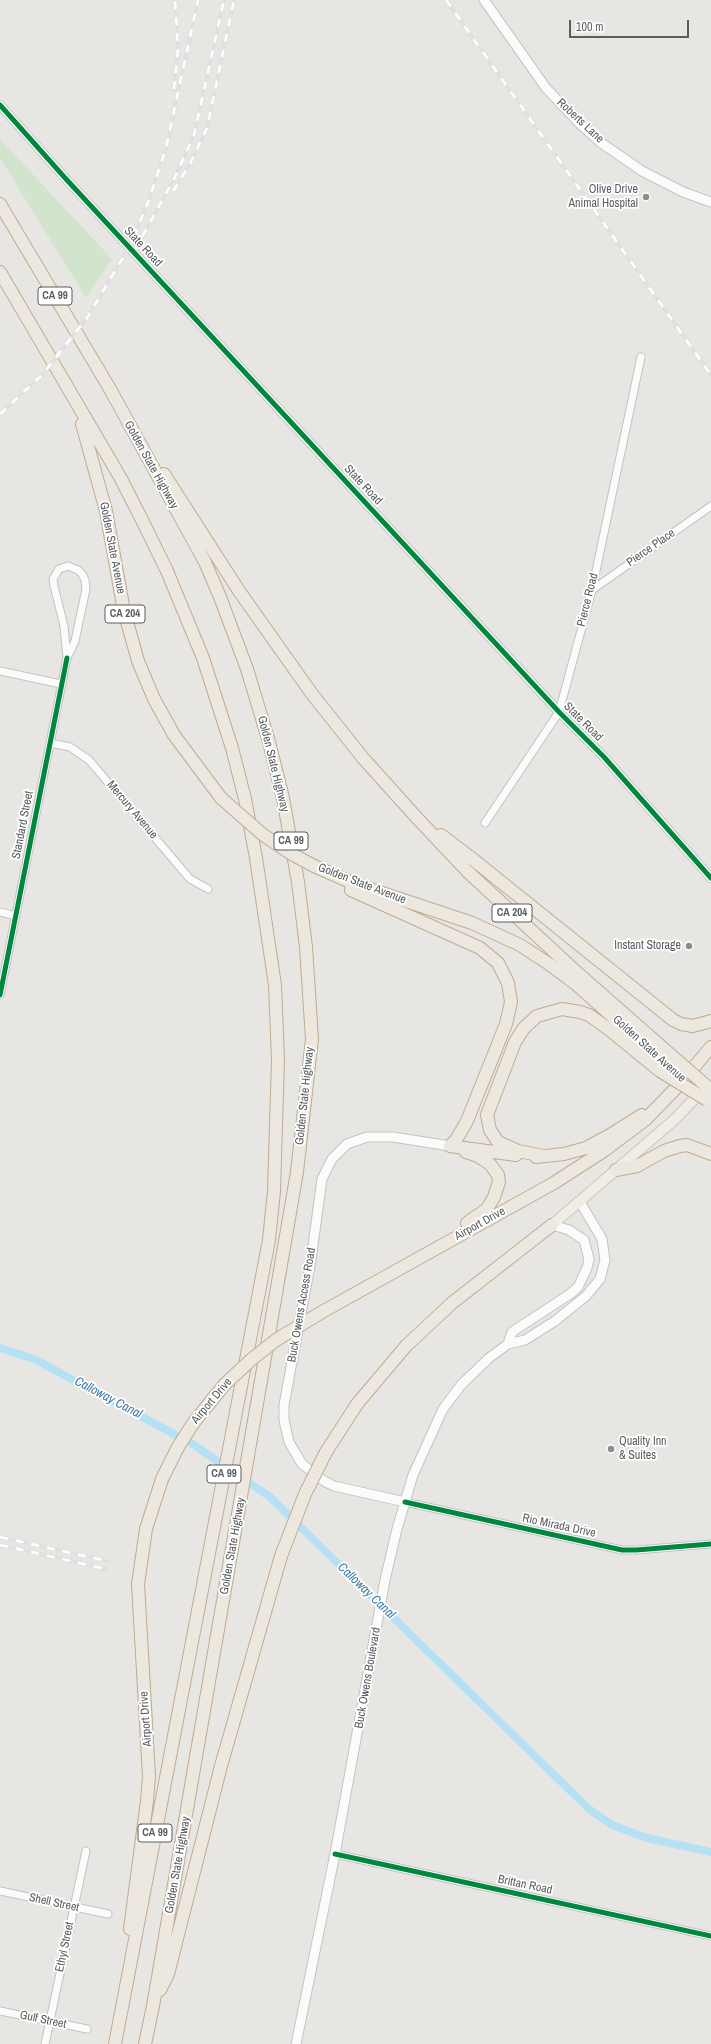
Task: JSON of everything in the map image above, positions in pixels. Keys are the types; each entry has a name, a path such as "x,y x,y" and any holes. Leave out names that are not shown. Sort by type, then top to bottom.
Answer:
{"highway":[{"name":"Golden State Highway","path":"0,204 110,388 205,562 234,633 269,742 283,798 297,874 306,946 312,1039 297,1172 220,1622 153,2006 145,2044"},
{"name":"Golden State Highway","path":"0,272 78,409 120,477 158,552 182,605 213,686 232,748 256,858 274,985 278,1060 274,1191 269,1240 115,2044"},
{"name":"Golden State Avenue","path":"110,388 222,565 293,668 353,746 417,818 467,871 573,969 669,1063"},
{"name":"Golden State Avenue","path":"78,409 106,512 124,611 138,661 154,699 174,735 221,798 249,824 290,853 314,867 355,884 472,923 520,945 577,985 669,1063 710,1089"},
{"path":"417,818 470,857 673,1020 681,1024 693,1026 711,1021"},
{"path":"314,867 345,887 480,948 493,958 504,974 510,991 509,1017 467,1121 456,1140 450,1146"},
{"path":"544,1156 518,1151 498,1142 490,1130 487,1115 515,1042 524,1028 537,1016 562,1009 589,1015 610,1030 669,1063 710,1089"},
{"name":"Airport Drive","path":"123,2000 133,1896 148,1787 148,1736 139,1630 138,1584 146,1529 162,1479 190,1428 204,1407 225,1384 264,1349 292,1329 554,1183 621,1139 644,1120 678,1086 711,1047"},
{"path":"450,1146 516,1155 544,1156 564,1154 586,1148 610,1136 624,1125 654,1109"},
{"path":"616,1170 637,1166 664,1151 680,1146 687,1145 711,1154"},
{"path":"412,1262 482,1214 491,1203 497,1189 498,1175 490,1164 478,1156 450,1146"},
{"path":"153,2006 168,1974 221,1766 281,1556 305,1494 326,1452 357,1404 406,1346 452,1303 552,1225"}],"main road":[{"name":"Roberts Lane","path":"484,0 546,88 581,125 600,142 642,171 683,192 711,202"},
{"path":"552,1225 710,1089"},
{"name":"Buck Owens Access Road","path":"405,1502 334,1486 324,1481 302,1464 288,1442 284,1420 284,1406 311,1260 322,1179 332,1158 347,1144 367,1137 393,1137 450,1146"},
{"name":"Buck Owens Boulevard","path":"296,2044 335,1854 385,1580 405,1502 423,1452 443,1409 461,1385 476,1370 508,1344 525,1340 555,1321 586,1296 600,1279 605,1260 602,1240 580,1202"},
{"name":"Buck Owens Boulevard","path":"508,1344 512,1332 537,1318 578,1287 587,1268 589,1259 584,1240 569,1230 552,1225"}],"street":[{"name":"State Road","path":"0,105 66,179 559,712 604,757 711,878"},
{"name":"Pierce Road","path":"485,823 559,712 592,590 641,357"},
{"name":"Pierce Place","path":"592,590 711,506"},
{"name":"Standard Street","path":"0,995 61,684 67,658 75,641 86,589 85,580 82,574 78,570 68,566 58,569 54,579 54,586 64,626 67,658"},
{"path":"0,671 61,684"},
{"name":"Mercury Avenue","path":"50,742 70,747 81,752 190,879 208,889"},
{"path":"0,912 16,916"},
{"name":"Rio Mirada Drive","path":"405,1502 622,1550 711,1544"},
{"name":"Ethyl Street","path":"45,2044 86,1851"},
{"name":"Brittan Road","path":"335,1854 711,1936"},
{"name":"Shell Street","path":"0,1891 108,1914"},
{"name":"Gulf Street","path":"0,2011 87,2029"}],"green space":[{"path":"0,139 112,259 86,298 0,158"}],"waterway":[{"name":"Calloway Canal","path":"0,1348 34,1359 194,1445 270,1497 589,1809 612,1825 647,1838 711,1852"}],"railway":[{"path":"174,89 178,49 175,0"},
{"path":"0,414 42,375 87,318 130,246 149,200 166,148 198,0"},
{"path":"135,250 175,177 194,135 224,0"},
{"path":"173,191 190,164 207,128 234,0"},
{"path":"446,0 711,375"},
{"path":"0,1537 107,1561"},
{"path":"0,1545 106,1569"}],"cycle path":[{"path":"0,105 66,179 559,712 604,757 711,878"},
{"path":"0,995 67,658"},
{"path":"405,1502 622,1550 711,1544"},
{"path":"335,1854 711,1936"}],"place":[{"name":"Olive Drive Animal Hospital","path":"646,197"},
{"name":"Instant Storage","path":"689,946"},
{"name":"Quality Inn & Suites","path":"611,1449"}]}
